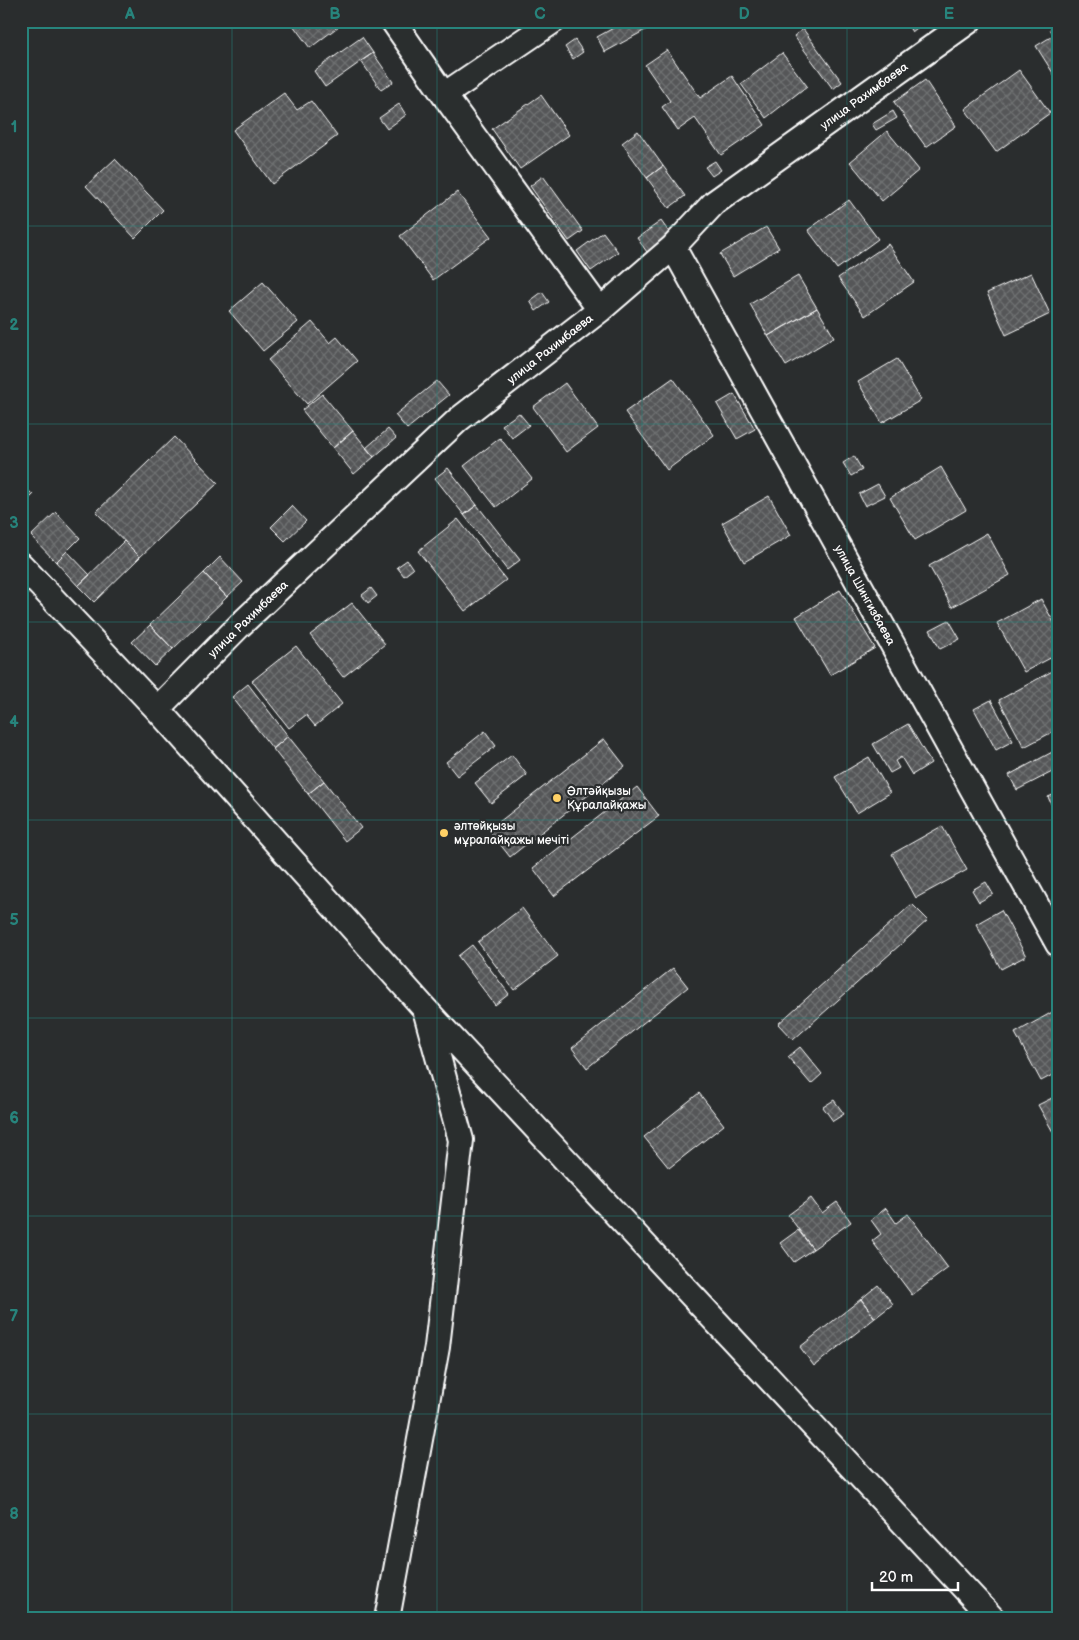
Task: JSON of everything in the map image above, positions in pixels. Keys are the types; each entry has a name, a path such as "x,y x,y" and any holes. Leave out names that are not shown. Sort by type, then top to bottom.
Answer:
{"street":[{"path":"393,21 444,95 600,310"},
{"path":"444,95 553,21"},
{"name":"улица Рахимбаева","path":"157,709 240,625 458,420 600,310 673,247 714,204 969,21"},
{"name":"улица Шингизбаева","path":"673,247 1058,944"},
{"path":"21,565 157,709 425,1008 992,1619"},
{"path":"387,1619 437,1347 460,1140 425,1008"}],"building":[{"path":"290,21 336,21 339,26 310,48"},
{"path":"626,21 648,21 651,27 605,52 597,37"},
{"path":"905,21 926,21 912,32"},
{"path":"1058,24 1058,81 1036,46 1054,35 1050,29"},
{"path":"803,29 842,82 833,89 794,36"},
{"path":"362,37 373,53 325,87 314,71"},
{"path":"575,40 583,52 573,59 565,47"},
{"path":"667,50 700,98 732,76 765,125 721,155 695,118 678,130 662,107 670,101 645,65"},
{"path":"373,53 393,82 381,90 361,61"},
{"path":"782,53 807,86 766,118 741,84"},
{"path":"1019,70 1050,113 996,152 965,109"},
{"path":"925,80 956,126 926,147 894,102"},
{"path":"284,93 297,110 311,101 337,136 272,184 233,130"},
{"path":"541,95 569,135 520,169 492,129"},
{"path":"399,104 406,115 387,129 379,118"},
{"path":"893,111 897,118 876,130 872,124"},
{"path":"638,131 663,166 647,178 622,143"},
{"path":"887,131 919,170 882,201 850,162"},
{"path":"115,159 163,210 135,238 86,186"},
{"path":"715,161 721,170 712,176 705,167"},
{"path":"663,166 685,196 669,208 647,178"},
{"path":"543,176 583,231 569,241 530,186"},
{"path":"457,192 491,237 433,280 400,236"},
{"path":"849,200 878,239 837,269 808,230"},
{"path":"661,221 676,242 652,259 637,238"},
{"path":"766,227 779,248 733,276 720,254"},
{"path":"603,232 618,252 591,271 577,251"},
{"path":"888,244 914,282 865,316 838,278"},
{"path":"1031,273 1050,314 1006,335 987,293"},
{"path":"798,276 817,308 768,336 750,304"},
{"path":"263,282 298,322 263,351 229,311"},
{"path":"542,292 549,302 536,311 530,301"},
{"path":"817,308 834,337 786,366 768,336"},
{"path":"312,322 330,343 337,337 357,361 307,404 268,360"},
{"path":"897,359 921,400 882,423 858,382"},
{"path":"673,378 714,435 667,470 625,412"},
{"path":"437,381 449,395 407,429 395,415"},
{"path":"565,383 598,428 566,452 533,407"},
{"path":"322,394 353,431 333,448 302,410"},
{"path":"734,394 755,429 737,439 717,404"},
{"path":"519,413 529,425 512,438 502,425"},
{"path":"388,429 396,438 374,457 366,448"},
{"path":"353,431 374,457 354,474 333,448"},
{"path":"174,437 218,483 140,557 96,512"},
{"path":"500,438 532,479 496,507 464,466"},
{"path":"854,456 862,470 851,476 843,463"},
{"path":"941,467 966,510 915,540 890,498"},
{"path":"448,468 477,505 464,515 435,478"},
{"path":"21,483 33,495 21,507"},
{"path":"878,484 885,496 865,506 859,494"},
{"path":"769,496 791,535 744,562 722,523"},
{"path":"477,505 520,560 507,570 464,515"},
{"path":"292,506 306,521 285,541 271,527"},
{"path":"56,512 80,538 56,562 31,536"},
{"path":"458,519 506,580 465,611 418,551"},
{"path":"987,533 1010,575 952,607 929,566"},
{"path":"124,541 140,557 94,602 78,586"},
{"path":"67,551 90,575 78,586 56,562"},
{"path":"220,557 243,582 227,597 204,573"},
{"path":"407,560 413,569 404,576 397,567"},
{"path":"204,573 227,597 173,649 150,625"},
{"path":"371,588 377,596 368,603 362,595"},
{"path":"840,590 875,648 830,675 796,617"},
{"path":"1041,599 1058,630 1058,654 1024,672 997,623"},
{"path":"352,603 385,644 343,677 310,635"},
{"path":"949,620 960,639 940,649 930,630"},
{"path":"150,625 173,649 155,666 132,642"},
{"path":"296,646 342,704 315,726 306,715 289,728 252,681"},
{"path":"1058,668 1058,729 1024,747 999,700"},
{"path":"248,684 288,736 273,749 232,697"},
{"path":"991,700 1013,741 996,750 974,709"},
{"path":"908,724 931,763 912,775 901,757 895,761 899,768 890,773 873,744"},
{"path":"485,731 496,746 457,776 446,762"},
{"path":"288,736 324,781 308,794 273,749"},
{"name":"Әлтәйқызы Құралайқажы","path":"604,739 625,766 510,857 489,830"},
{"path":"1058,749 1058,769 1017,790 1009,775"},
{"path":"512,755 527,775 491,803 475,783"},
{"path":"869,757 890,793 857,813 835,777"},
{"path":"324,781 361,828 345,841 308,794"},
{"path":"637,787 659,816 554,896 533,868"},
{"path":"1058,793 1058,819 1048,797"},
{"path":"942,826 967,870 916,898 892,854"},
{"path":"986,882 993,894 979,902 972,890"},
{"path":"912,904 928,920 793,1040 778,1024"},
{"path":"522,908 558,956 514,990 478,942"},
{"path":"1001,910 1026,956 1001,969 976,924"},
{"path":"472,945 509,994 495,1005 458,956"},
{"path":"673,968 688,987 587,1068 572,1048"},
{"path":"1056,1010 1058,1013 1058,1072 1041,1081 1015,1033"},
{"path":"800,1047 822,1074 811,1084 788,1057"},
{"path":"699,1093 724,1125 669,1168 644,1137"},
{"path":"1058,1095 1058,1141 1038,1105"},
{"path":"834,1100 844,1114 833,1121 823,1107"},
{"path":"811,1198 822,1213 837,1202 851,1222 813,1249 788,1215"},
{"path":"886,1208 896,1223 908,1214 948,1268 912,1295 872,1241 881,1234 871,1220"},
{"path":"798,1230 813,1249 794,1262 780,1243"},
{"path":"878,1285 893,1304 875,1318 861,1299"},
{"path":"861,1299 875,1318 814,1366 800,1347"}],"place":[{"name":"Әлтәйқызы Құралайқажы","path":"557,798"},
{"name":"әлтөйқызы мұралайқажы мечіті","path":"444,833"}]}
